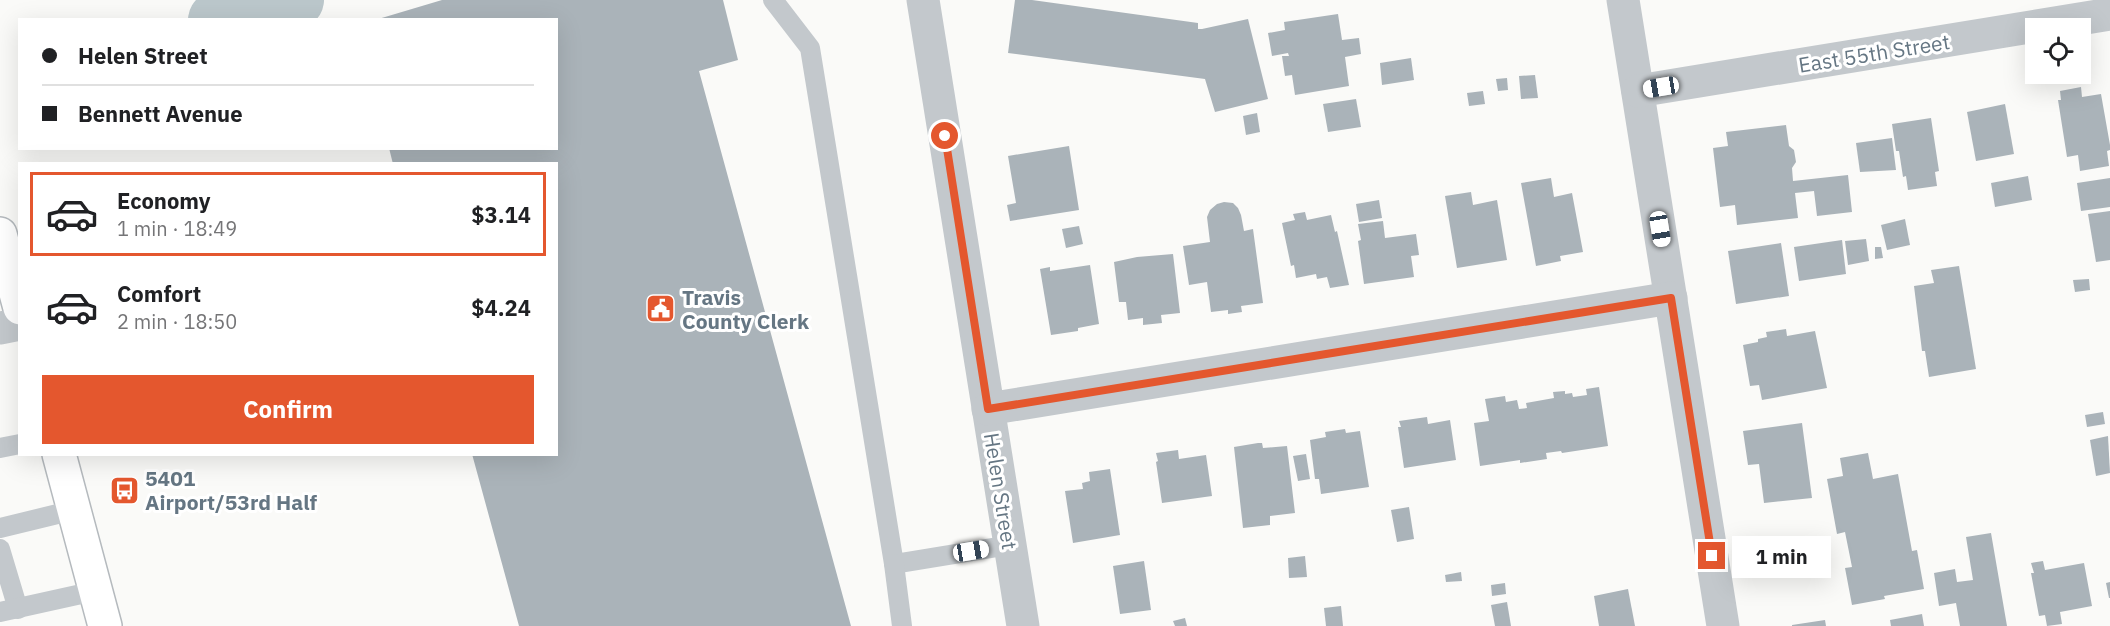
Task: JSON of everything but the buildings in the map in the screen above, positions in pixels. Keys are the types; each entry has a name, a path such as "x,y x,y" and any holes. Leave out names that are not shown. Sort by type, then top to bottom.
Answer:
{"main road":[{"path":"0,234 18,301"},
{"path":"60,456 105,626"}],"street":[{"name":"Helen Street","path":"923,0 1023,626"},
{"path":"1624,1 1723,626"},
{"name":"East 55th Street","path":"1638,91 2110,14"},
{"path":"988,409 1671,298"},
{"path":"0,328 18,324"}],"lane":[{"path":"773,0 810,48 894,564 902,626"},
{"path":"0,448 18,444"},
{"path":"0,528 74,510"},
{"path":"894,564 1010,545"},
{"path":"0,549 9,610 95,591"}],"waterway":[{"path":"225,18 295,0"}],"place":[{"name":"Travis County Clerk","path":"661,309"},
{"name":"5401 Airport/53rd Half","path":"124,490"}],"route":[{"path":"945,136 988,409 1671,298 1712,556"}]}
